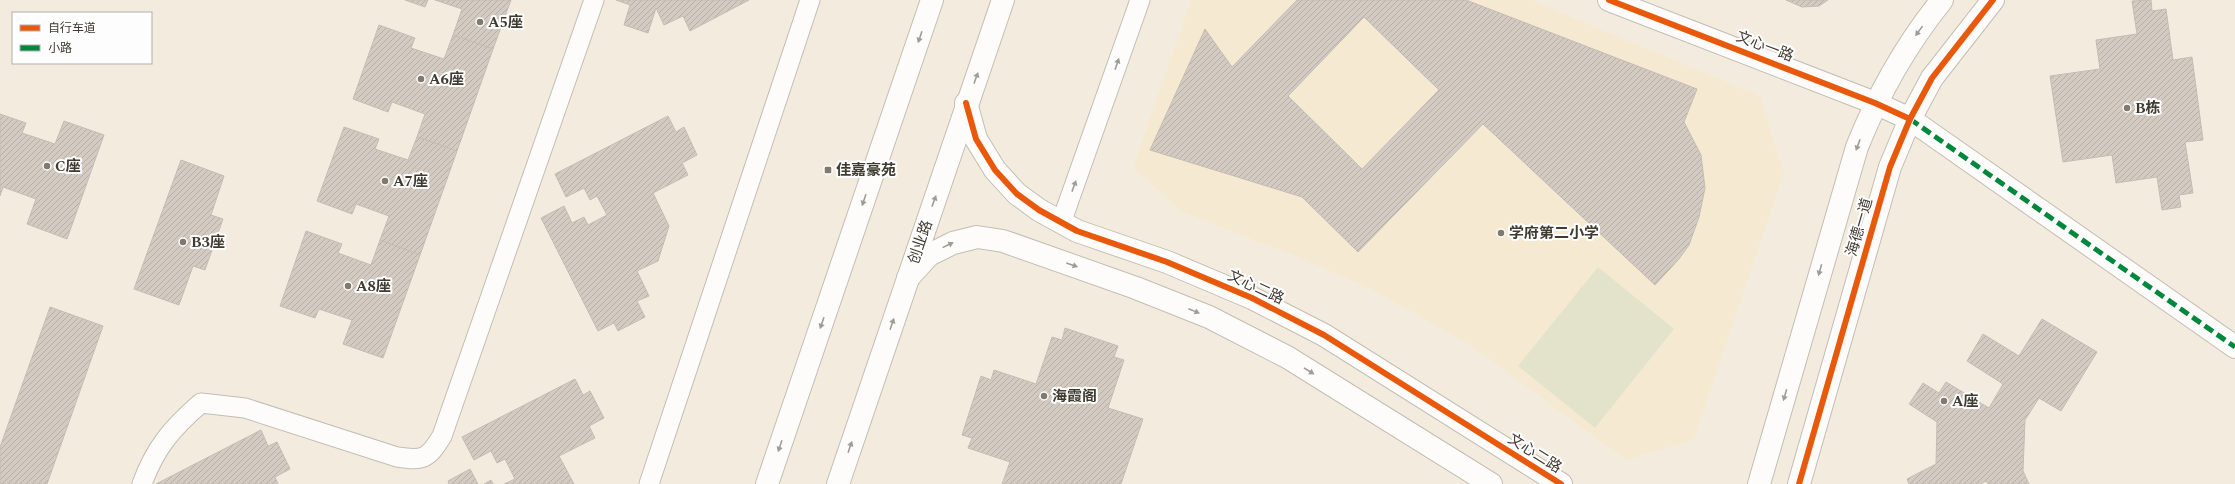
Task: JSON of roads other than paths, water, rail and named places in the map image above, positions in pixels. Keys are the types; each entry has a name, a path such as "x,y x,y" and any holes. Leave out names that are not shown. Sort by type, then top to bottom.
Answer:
{"street":[{"path":"767,484 932,0"},
{"name":"创业路","path":"838,484 966,103 1003,0"},
{"name":"文心一路","path":"1609,0 1874,103 1910,119 2235,347"},
{"name":"海德一道","path":"1760,484 1840,199 1857,147 1874,103 1898,61 1942,0"},
{"name":"海德一道","path":"1799,484 1890,167 1910,119 1932,78 1993,0"},
{"name":"文心二路","path":"966,103 976,139 995,170 1017,194 1039,210 1077,231 1167,262 1252,298 1304,325 1561,484"},
{"path":"908,278 929,255 953,242 977,236 1003,241 1136,288 1209,317 1287,357 1491,484"}],"lane":[{"path":"142,484 159,446 178,423 201,404 245,408 397,457 417,460 432,452 442,436 594,0"},
{"path":"650,484 810,0"},
{"path":"1061,223 1140,0"}],"place":[{"name":"A5座","path":"480,22"},
{"name":"A6座","path":"421,79"},
{"name":"B栋","path":"2127,108"},
{"name":"C座","path":"47,166"},
{"name":"佳嘉豪苑","path":"828,170"},
{"name":"A7座","path":"385,181"},
{"name":"学府第二小学","path":"1501,233"},
{"name":"B3座","path":"183,242"},
{"name":"A8座","path":"348,286"},
{"name":"海霞阁","path":"1044,396"},
{"name":"A座","path":"1944,401"}]}
